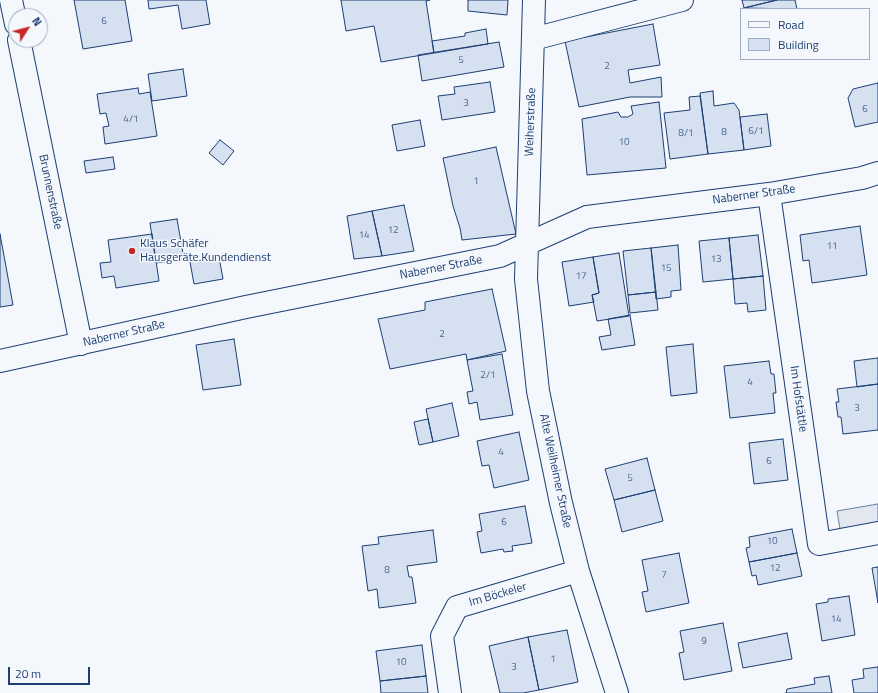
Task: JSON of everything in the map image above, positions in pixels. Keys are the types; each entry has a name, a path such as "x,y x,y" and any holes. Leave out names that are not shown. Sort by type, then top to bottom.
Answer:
{"street":[{"name":"Weiherstraße","path":"528,243 534,0"},
{"path":"533,39 682,0"},
{"name":"Brunnenstraße","path":"21,48 82,344"},
{"name":"Naberner Straße","path":"0,361 246,307 500,256 587,217 769,194 862,178 878,173"},
{"name":"Im Hofstättle","path":"769,194 819,544 878,533"},
{"name":"Alte Weilheimer Straße","path":"528,243 526,279 538,391 561,503 578,572 617,693"},
{"name":"Im Böckeler","path":"450,693 442,636 457,607 578,572"}],"shaded area":[{"path":"878,504 878,523 840,529 837,511"}],"building":[{"path":"74,0 125,0 132,41 83,49"},
{"path":"148,0 206,0 210,24 182,29 178,5 149,9"},
{"path":"341,0 430,0 426,1 434,53 381,62 374,26 346,31"},
{"path":"468,0 508,0 507,15 468,11"},
{"path":"742,0 777,0 744,8"},
{"path":"777,0 795,0 797,8 744,8"},
{"path":"653,24 660,65 628,70 630,83 661,77 662,97 630,97 579,107 565,41"},
{"path":"486,29 488,44 434,53 432,41 465,36 465,33"},
{"path":"499,42 504,67 422,81 418,55"},
{"path":"183,69 187,96 152,101 148,74"},
{"path":"490,82 495,112 442,120 438,96 455,94 454,87"},
{"path":"878,83 878,122 855,127 848,98 853,89"},
{"path":"138,88 139,94 150,92 157,136 105,144 103,127 109,126 106,113 100,114 97,94"},
{"path":"713,91 714,106 734,103 739,110 744,150 708,154 700,93"},
{"path":"700,96 708,154 670,159 664,113 690,110 689,97"},
{"path":"659,102 666,168 587,175 582,119 618,112 621,117 628,117 633,114 631,106"},
{"path":"767,114 771,146 744,150 740,117"},
{"path":"420,120 425,146 397,151 392,125"},
{"path":"220,140 234,151 223,165 209,153"},
{"path":"496,147 516,234 462,240 443,158"},
{"path":"113,157 115,169 86,173 84,161"},
{"path":"404,205 414,251 382,256 372,211"},
{"path":"372,211 382,256 354,259 347,216"},
{"path":"177,219 184,259 156,263 150,223"},
{"path":"860,226 867,275 812,283 809,260 803,261 800,235"},
{"path":"0,234 13,305 0,307"},
{"name":"Klaus Schäfer Hausgeräte Kundendienst","path":"152,234 159,281 116,288 114,276 102,278 100,263 111,262 108,240"},
{"path":"758,235 763,276 733,279 729,238"},
{"path":"729,238 733,279 703,282 699,241"},
{"path":"678,245 681,290 671,291 671,297 656,299 651,248"},
{"path":"651,248 656,292 628,295 623,251"},
{"path":"619,253 629,316 597,321 592,295 599,293 593,257"},
{"path":"219,257 223,279 194,284 190,262"},
{"path":"593,257 599,293 592,295 594,302 569,306 562,262"},
{"path":"763,276 766,310 748,312 747,303 735,304 733,279"},
{"path":"492,289 506,351 467,360 466,354 390,369 378,319 425,310 425,302"},
{"path":"656,292 658,310 630,313 628,295"},
{"path":"630,315 635,345 602,350 599,337 611,335 608,319"},
{"path":"234,339 241,385 203,390 196,345"},
{"path":"693,344 697,393 671,396 666,347"},
{"path":"502,354 513,415 480,420 477,402 469,404 467,392 473,391 467,360"},
{"path":"878,358 878,384 857,387 854,361"},
{"path":"769,361 771,374 774,374 776,393 773,393 775,413 730,418 724,366"},
{"path":"878,384 878,430 843,434 841,417 838,417 836,402 839,402 837,389"},
{"path":"452,403 459,436 433,442 426,409"},
{"path":"428,419 433,442 419,445 414,422"},
{"path":"519,432 529,480 494,488 489,465 482,466 477,441"},
{"path":"783,439 788,480 754,484 749,443"},
{"path":"647,458 655,490 614,500 605,469"},
{"path":"655,490 663,521 622,532 614,500"},
{"path":"525,506 532,543 512,546 513,551 504,552 503,549 481,553 477,532 482,531 479,514"},
{"path":"792,529 797,553 749,562 746,548 750,547 749,537"},
{"path":"433,530 437,562 407,566 409,577 412,577 416,603 379,608 377,589 368,591 362,546 379,544 378,537"},
{"path":"679,553 689,603 646,612 642,592 648,591 642,560"},
{"path":"797,553 802,576 758,585 756,575 752,576 749,562"},
{"path":"878,567 878,603 872,568"},
{"path":"849,596 855,635 822,641 816,604 828,602 828,599"},
{"path":"723,623 732,671 684,680 679,653 684,652 680,631"},
{"path":"567,630 578,682 539,690 528,637"},
{"path":"787,633 792,659 743,668 738,643"},
{"path":"528,637 539,690 523,693 500,693 489,646"},
{"path":"422,645 426,676 380,681 376,651"},
{"path":"878,667 878,693 854,693 852,680 864,678 863,669"},
{"path":"426,676 428,693 381,693 380,681"},
{"path":"829,676 832,693 786,693 787,689 815,684 814,678"}],"place":[{"name":"Klaus Schäfer Hausgeräte Kundendienst","path":"132,251"}]}
